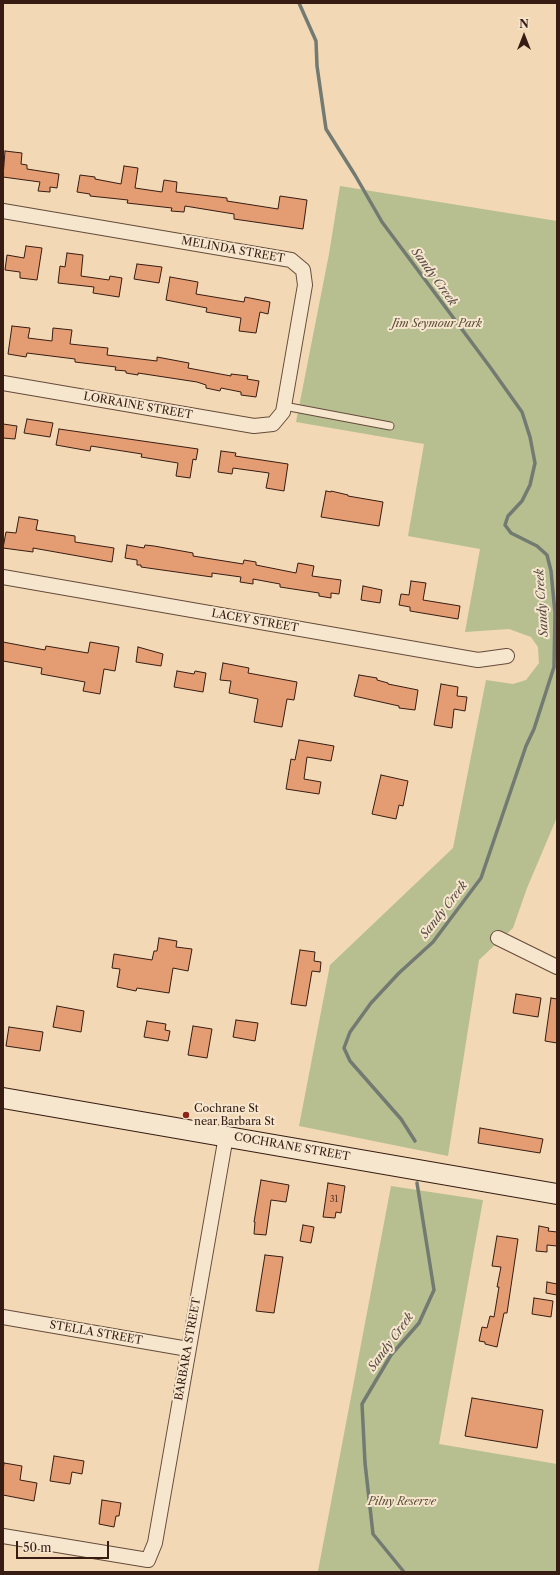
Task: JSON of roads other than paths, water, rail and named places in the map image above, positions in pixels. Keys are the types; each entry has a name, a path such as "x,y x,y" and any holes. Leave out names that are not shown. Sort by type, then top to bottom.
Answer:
{"street":[{"name":"MELINDA STREET","path":"3,211 290,260 303,270 305,286 283,412 273,424"},
{"name":"LORRAINE STREET","path":"3,383 254,426 273,424"},
{"name":"LACEY STREET","path":"3,577 478,660 507,656"},
{"path":"498,938 557,967"},
{"name":"COCHRANE STREET","path":"3,1098 392,1164 557,1194"},
{"name":"BARBARA STREET","path":"3,1536 148,1560 155,1543 226,1136"},
{"name":"STELLA STREET","path":"3,1317 188,1349"}],"lane":[{"path":"284,406 390,426"}],"waterway":[{"name":"Sandy Creek","path":"299,3 316,41 317,66 326,129 382,222 522,412 530,437 535,463 530,485 522,501 508,516 505,525 511,533 537,546 547,555 551,571 555,613 554,667 534,729 526,746 481,878 433,942 399,973 371,1003 350,1032 344,1048 350,1061 401,1119 415,1141"},
{"name":"Sandy Creek","path":"404,1572 373,1534 365,1463 362,1404 391,1355 419,1323 434,1290 417,1183"}],"place":[{"name":"Cochrane St near Barbara St","path":"186,1115"}],"park label":[{"name":"Jim Seymour Park","path":"437,324"},
{"name":"Pilny Reserve","path":"402,1502"}]}
